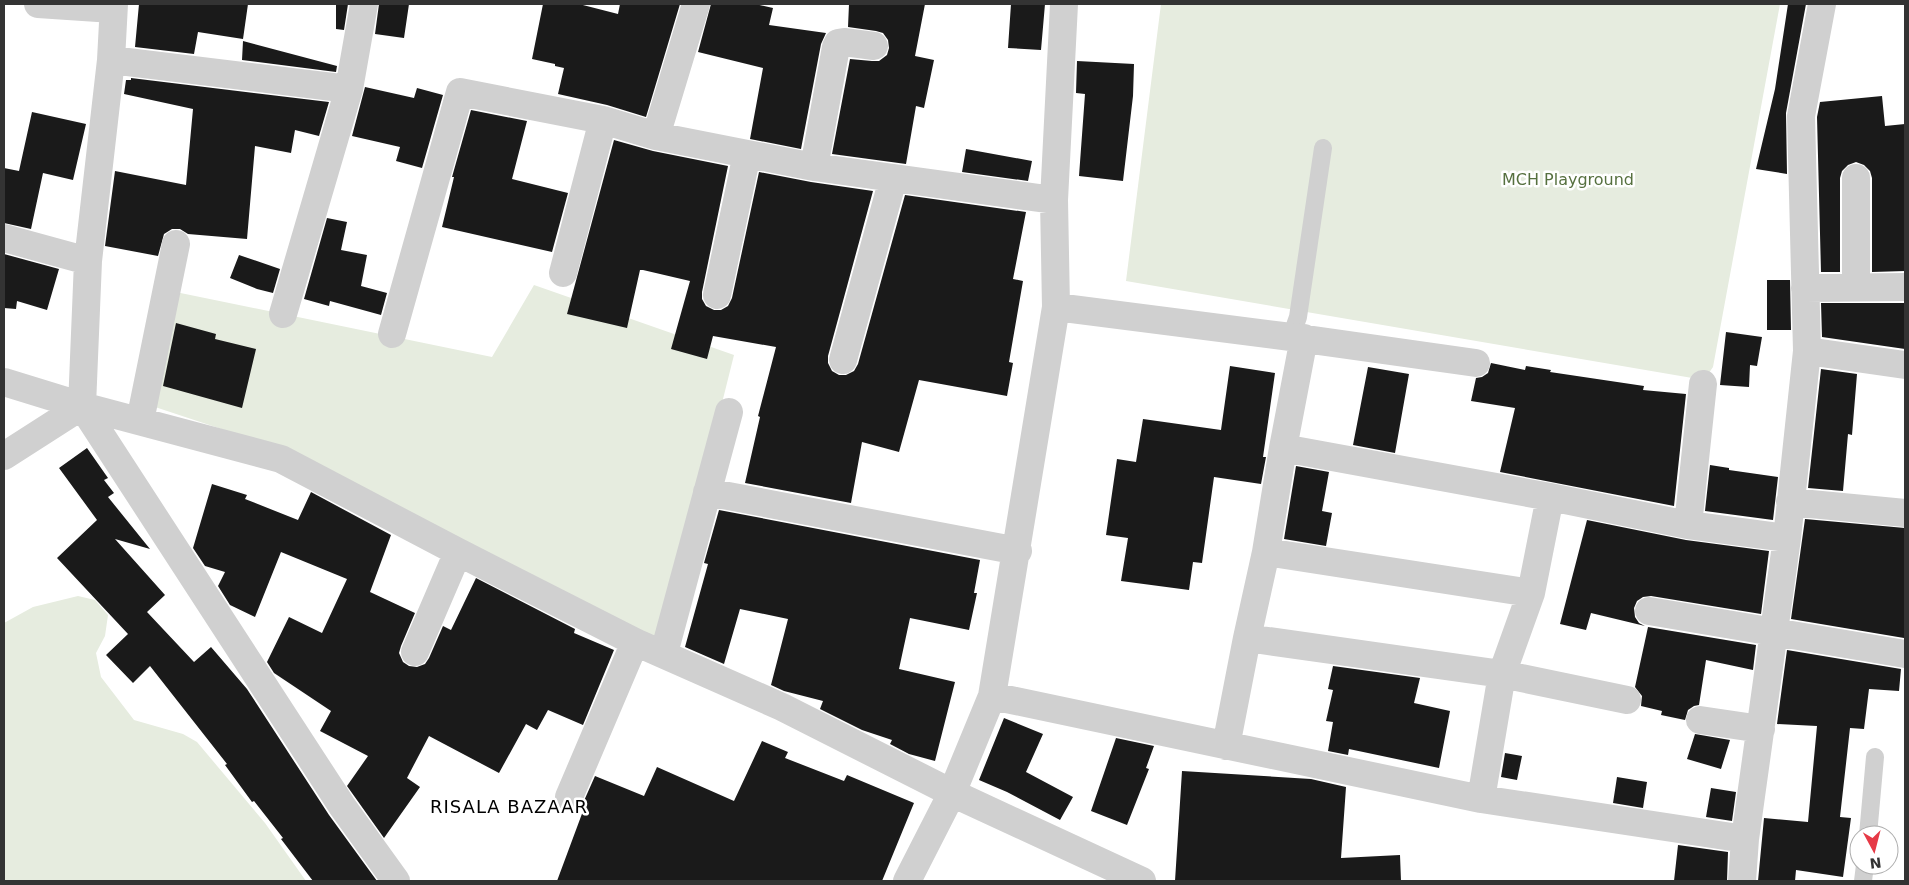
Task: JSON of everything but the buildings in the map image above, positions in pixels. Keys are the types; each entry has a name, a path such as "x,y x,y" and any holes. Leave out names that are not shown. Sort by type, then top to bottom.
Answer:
{"street":[{"path":"38,4 113,7 111,60 88,261 82,406 342,806 396,881"},
{"path":"283,314 349,89 364,4"},
{"path":"656,136 696,4"},
{"path":"907,881 952,793 992,696 1018,551 1056,308 1054,200 1064,4"},
{"path":"1742,881 1745,839 1787,538 1807,351 1801,116 1822,4"},
{"path":"814,168 836,47 838,43 844,42 874,46"},
{"path":"111,60 349,89"},
{"path":"392,334 460,92 603,120 656,136 814,168 1054,200"},
{"path":"563,273 603,120"},
{"path":"717,295 747,154"},
{"path":"1856,178 1856,288"},
{"path":"843,360 893,179"},
{"path":"4,238 88,261"},
{"path":"140,421 176,244"},
{"path":"1806,288 1905,287"},
{"path":"1056,308 1298,338 1476,363"},
{"path":"1226,746 1246,638 1266,552 1298,338"},
{"path":"1807,351 1905,364"},
{"path":"4,382 82,406 281,459 635,642 664,653 782,707 952,793 1142,881"},
{"path":"1688,524 1703,384"},
{"path":"4,456 82,406"},
{"path":"664,653 729,412"},
{"path":"1283,448 1688,524 1787,538"},
{"path":"707,492 1018,551"},
{"path":"1481,799 1502,674 1531,593 1550,497"},
{"path":"1790,502 1905,513"},
{"path":"415,652 458,552"},
{"path":"1266,552 1531,593"},
{"path":"1649,611 1905,654"},
{"path":"1246,638 1502,674 1627,700"},
{"path":"569,797 635,642"},
{"path":"992,696 1481,799 1745,839"},
{"path":"1700,720 1761,728"}],"lane":[{"path":"1298,338 1298,317 1323,148"},
{"path":"1869,825 1875,757"}],"green space":[{"name":"MCH Playground","path":"1161,4 1780,4 1713,367 1704,380 1126,281"},
{"path":"534,285 734,355 660,651 288,451 140,402 161,289 492,357"},
{"path":"78,596 95,600 108,615 105,636 96,653 101,677 134,720 183,734 197,742 265,823 306,881 4,881 4,623 33,607"}],"district":[{"name":"RISALA BAZAAR","path":"509,807"}]}
